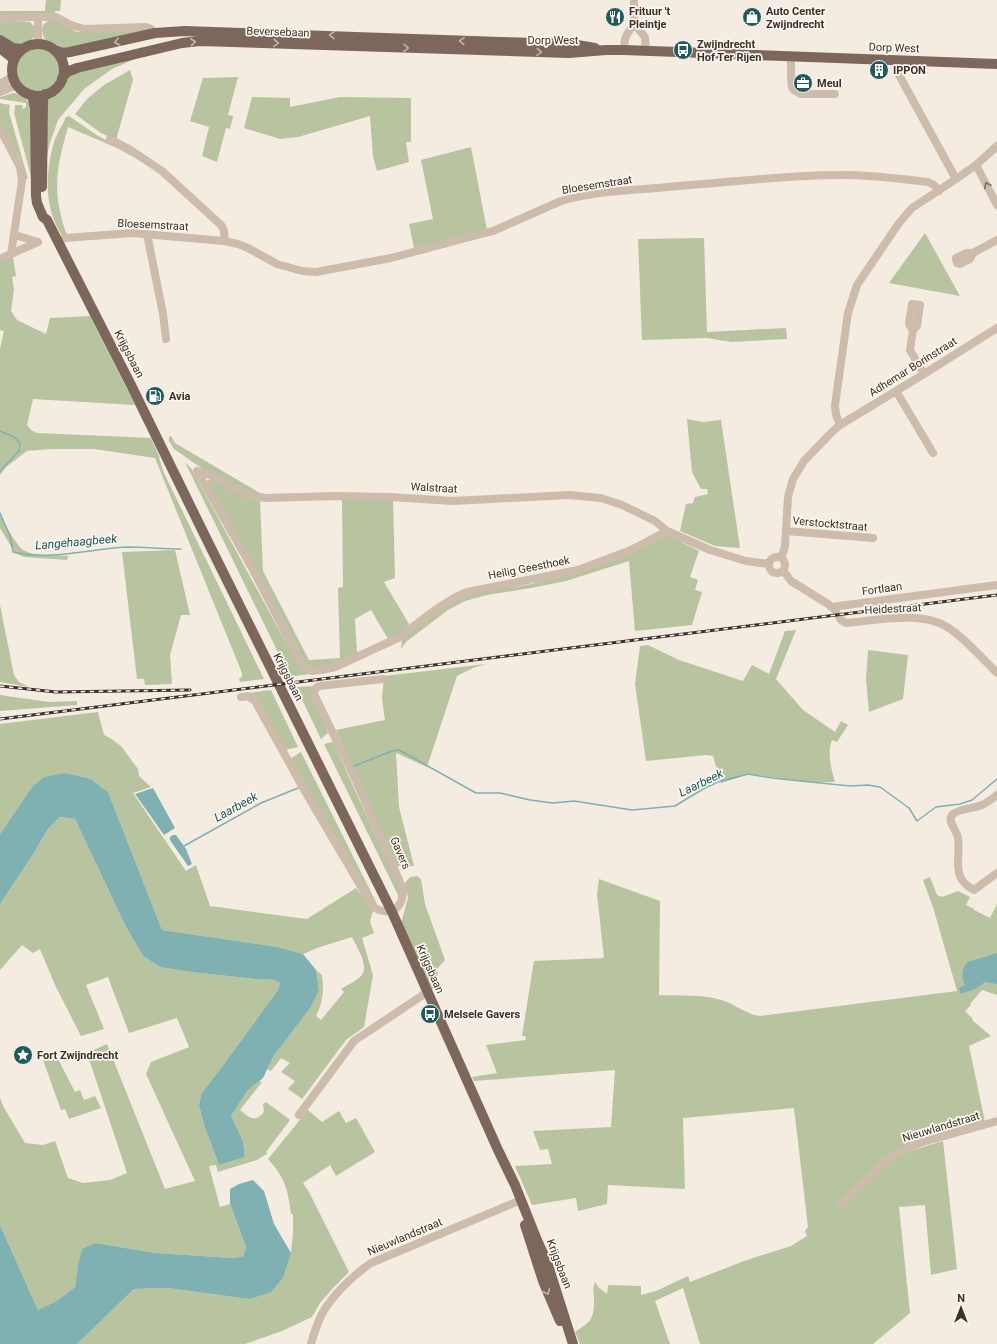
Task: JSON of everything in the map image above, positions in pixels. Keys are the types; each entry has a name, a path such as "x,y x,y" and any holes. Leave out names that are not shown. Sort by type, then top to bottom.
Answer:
{"main road":[{"name":"Beversebaan","path":"54,50 63,53 70,52 155,33 185,31 222,31 500,47"},
{"path":"0,40 13,48 22,49"},
{"name":"Beversebaan","path":"62,78 67,72 77,68 175,45 200,41 500,47"},
{"path":"38,44 46,45 59,55 63,62 64,70 58,85 52,91 45,94 32,95 26,93 15,80 12,68 14,60 22,49 29,45 38,44"},
{"name":"Dorp West","path":"500,47 571,44 606,50 997,64"},
{"path":"0,48 14,60"},
{"name":"Krijgsbaan","path":"45,94 43,101 42,181 43,199 47,220 131,385 392,912 498,1150 504,1171 547,1262 573,1344"},
{"name":"Krijgsbaan","path":"32,95 35,108 36,196 37,203 43,217 47,220"},
{"name":"Krijgsbaan","path":"519,1201 538,1267 568,1344"},
{"path":"538,1267 540,1262 547,1262"}],"street":[{"path":"624,50 624,39 634,24 634,0"},
{"path":"38,17 38,44"},
{"name":"Beversebaan","path":"0,19 56,17 71,25 84,29 146,27 155,33"},
{"path":"634,24 645,37 646,51"},
{"path":"791,56 791,79 794,90 801,94 835,94"},
{"path":"896,60 896,67 899,75 956,180"},
{"path":"0,84 15,80"},
{"path":"0,92 15,80"},
{"path":"0,129 20,167 22,181 11,254"},
{"path":"110,140 129,149 162,171 221,225 224,229 224,241"},
{"path":"780,558 785,546 788,497 797,470 840,425 836,415 835,405 848,313 857,285 899,223 912,208 956,180 976,165 997,146"},
{"path":"976,165 997,206"},
{"name":"Bloesemstraat","path":"58,241 65,238 132,233 224,241 248,248 277,264 302,271 316,272 391,258 494,231 573,197 607,192 738,180 840,175 884,177 928,182 934,185 939,191"},
{"path":"147,234 163,314 166,339"},
{"path":"0,259 38,242 15,235"},
{"path":"973,253 997,240"},
{"name":"Adhemar Borinstraat","path":"840,425 997,328"},
{"path":"913,330 910,350 924,374"},
{"path":"896,391 933,453"},
{"name":"Walstraat","path":"303,667 252,568 197,471 210,475 242,493 265,498 337,496 390,497 453,501 569,494 584,495 601,498 622,505 655,521 668,531"},
{"path":"668,531 710,550 725,555 746,561 769,564"},
{"name":"Heilig Geesthoek","path":"303,667 311,671 335,667 398,638 434,610 467,592 578,570 631,550 668,531"},
{"name":"Verstocktstraat","path":"786,531 873,538"},
{"path":"769,564 772,559 780,558"},
{"path":"769,564 771,570 775,573 779,573 783,570 785,564 780,558"},
{"path":"783,570 791,581 832,607"},
{"name":"Fortlaan","path":"832,607 997,585"},
{"name":"Heidestraat","path":"832,607 843,622 846,623 910,617 931,619 939,622 953,630 997,673"},
{"name":"Gavers","path":"383,679 319,686 315,689 314,694 356,781 403,889 403,897 401,902 392,912"},
{"path":"241,697 248,696 255,701 285,756 373,907 392,912"},
{"path":"996,874 974,890 966,886 958,869 959,846 957,832 951,824 951,820 953,815 983,805 997,795"},
{"path":"299,1115 354,1040 423,995 426,991"},
{"name":"Nieuwlandstraat","path":"840,1205 887,1160 899,1151 923,1142 997,1121"},
{"name":"Nieuwlandstraat","path":"310,1344 319,1320 338,1292 371,1263 519,1201"}],"green space":[{"path":"46,0 61,0 60,11 55,11 55,15 0,15 0,11 45,11"},
{"path":"49,20 60,22 77,32 147,31 80,49 71,50 50,44 43,36 43,25"},
{"path":"19,21 30,22 34,26 35,34 30,41 17,46 0,37 0,23"},
{"path":"34,48 42,48 54,54 60,66 60,74 54,86 42,92 34,92 22,86 16,74 16,66 22,54"},
{"path":"137,58 112,69 84,89 58,120 46,159 46,102 60,92 71,74"},
{"path":"130,70 133,80 116,140 101,133 75,114 87,99 104,85"},
{"path":"238,77 228,115 233,116 230,129 226,128 217,162 202,156 209,127 190,121 203,78"},
{"path":"13,93 20,94 26,98 32,111 32,180 14,113 15,105 22,105 23,109 26,107 26,103 0,99 0,97"},
{"path":"252,97 290,98 290,107 340,97 411,98 411,142 406,142 409,162 377,171 373,157 370,116 298,137 280,139 244,128"},
{"path":"0,103 10,105 9,112 28,179 25,179 23,165 20,158 0,124"},
{"path":"69,116 98,136 133,153 148,165 117,148 68,127 58,168 57,180 59,205 67,233 67,235 62,236 54,221 51,211 48,193 48,175 55,139 66,117"},
{"path":"471,147 487,230 414,248 409,224 433,219 421,160"},
{"path":"925,233 960,296 889,283"},
{"path":"704,238 707,332 786,328 787,339 732,342 707,338 642,340 638,239"},
{"path":"13,257 16,276 12,277 14,290 11,311 17,320 46,334 50,318 90,316 135,405 33,399 27,425 31,430 37,433 151,438 160,458 164,473 264,679 240,682 239,679 242,677 242,673 155,458 94,449 52,449 27,451 6,467 0,475 0,349 4,331 0,330 0,263"},
{"path":"687,419 703,422 721,420 740,548 715,546 680,531 686,504 693,503 695,497 708,494 707,489 701,489 692,472"},
{"path":"171,436 175,443 258,492 245,492 203,469 174,449 169,441 169,437"},
{"path":"185,462 191,468 296,661 310,674 290,677"},
{"path":"210,479 242,496 260,501 263,571 309,660 340,658 338,588 343,587 342,500 393,500 395,578 384,582 409,624 396,636 388,639 371,610 355,619 357,653 332,665 312,667 305,665 206,482"},
{"path":"0,515 13,538 26,552 68,556 67,560 24,557 15,553 0,528"},
{"path":"668,535 699,551 690,577 698,580 695,590 702,592 692,625 635,631 629,561 566,581 487,595 465,601 448,610 407,641 401,649 402,638 435,613 462,597 486,590 531,584 567,574 617,557"},
{"path":"175,550 190,615 181,615 170,655 172,684 145,685 144,679 137,679 122,552"},
{"path":"0,605 14,675 19,682 29,687 0,682"},
{"path":"796,630 776,679 803,710 835,732 841,721 848,725 837,742 832,740 830,761 835,782 804,782 750,774 721,783 713,756 706,755 646,761 635,684 640,646 648,645 679,660 743,681 752,665 769,674 785,631"},
{"path":"868,650 908,655 903,699 869,712 866,680"},
{"path":"486,664 473,668 457,676 427,767 396,753 399,807 414,866 397,866 336,730 385,720 382,699 384,676"},
{"path":"316,686 312,695 328,733 321,739 296,687"},
{"path":"271,690 298,747 285,750 254,695 240,694"},
{"path":"0,695 49,702 77,701 77,705 0,711"},
{"path":"98,712 104,735 121,746 138,769 139,776 151,787 133,793 186,871 196,865 210,906 307,919 356,888 373,910 370,922 374,933 362,938 373,975 364,1027 346,1040 302,1099 288,1089 295,1081 281,1072 290,1063 281,1058 271,1071 267,1069 274,1055 319,990 316,970 322,975 323,980 322,1001 316,1016 321,1020 344,992 341,989 358,979 363,973 364,963 352,937 303,954 278,947 162,930 108,792 91,779 66,773 32,787 0,834 0,724"},
{"path":"333,742 400,889 399,897 324,744"},
{"path":"301,752 378,906 375,906 290,759"},
{"path":"60,817 75,819 125,925 143,956 160,967 191,972 276,980 280,983 278,990 201,1094 199,1106 205,1128 219,1165 245,1157 243,1141 231,1116 248,1090 259,1081 262,1082 240,1110 252,1118 257,1118 263,1114 263,1104 266,1102 290,1120 266,1152 268,1153 257,1160 218,1172 216,1165 209,1166 220,1207 230,1204 246,1247 243,1256 234,1258 155,1253 96,1243 78,1265 75,1287 58,1300 38,1310 0,1225 0,1098 3,1106 25,1143 43,1145 55,1141 68,1178 83,1183 110,1180 127,1173 87,1053 107,1044 165,1189 195,1181 146,1074 151,1062 189,1047 177,1018 129,1033 108,977 86,985 104,1029 81,1036 55,985 40,949 33,953 22,945 0,970 0,904 48,829"},
{"path":"417,876 421,879 425,904 445,960 437,969 439,988 432,990 401,923 408,898 405,883 410,877"},
{"path":"930,877 937,895 942,897 958,891 970,897 966,905 990,918 997,904 997,995 982,990 965,1011 973,1019 972,1020 991,1036 969,1046 985,1122 912,1142 895,1150 897,1156 943,1141 957,1269 931,1275 925,1205 899,1207 910,1313 873,1344 700,1344 683,1288 655,1301 670,1344 580,1344 575,1332 588,1323 592,1317 594,1307 593,1289 595,1282 599,1288 607,1294 608,1285 641,1286 641,1295 656,1291 688,1276 690,1282 744,1261 791,1246 807,1236 805,1231 808,1227 794,1108 683,1118 685,1189 608,1185 607,1204 578,1211 576,1198 532,1205 515,1166 552,1164 548,1149 540,1150 533,1131 611,1127 615,1070 474,1081 472,1077 497,1073 486,1045 526,1040 525,1036 522,1036 534,961 604,958 597,894 599,879 660,901 659,995 713,998 726,1002 751,1014 761,1016 957,991 933,907 923,880"},
{"path":"56,1055 75,1092 80,1090 84,1100 95,1096 101,1108 69,1119 65,1109 61,1110 43,1060"},
{"path":"308,1110 322,1122 339,1111 346,1123 356,1118 375,1152 336,1176 330,1165 303,1183 349,1272 320,1303 312,1317 282,1331 245,1344 77,1344 134,1289 168,1288 249,1299 291,1253 293,1214 291,1214 285,1184 268,1159"}],"water":[{"path":"66,773 91,779 108,792 162,930 278,947 303,954 316,970 319,990 310,1008 274,1055 263,1078 248,1090 231,1116 243,1141 245,1157 219,1165 205,1128 199,1106 201,1094 278,990 280,983 275,980 191,972 160,967 143,956 125,925 75,819 60,817 48,829 0,904 0,834 32,787 44,777"},
{"path":"153,788 175,828 164,835 135,794"},
{"path":"176,835 186,849 192,864 188,866 170,840 170,837"},
{"path":"997,953 997,984 985,982 975,989 960,994 959,988 965,985 962,973 965,965 968,962"},
{"path":"253,1180 264,1191 274,1224 291,1253 283,1278 271,1292 249,1299 168,1288 134,1289 77,1344 0,1344 0,1225 38,1310 58,1300 75,1287 82,1249 96,1243 155,1253 234,1258 243,1256 246,1247 230,1204 230,1189 239,1184"}],"waterway":[{"name":"Langehaagbeek","path":"0,431 14,437 20,443 19,451 0,471"},
{"name":"Langehaagbeek","path":"0,513 10,536 13,552 55,555 126,547 181,549"},
{"name":"Laarbeek","path":"354,766 392,751 399,750 476,793 500,793 530,800 553,803 574,801 632,810 675,806 718,782 748,774 850,786 868,785 880,787 909,808 917,821 936,807 960,804 972,800 997,779"},
{"name":"Laarbeek","path":"184,846 261,803 298,788"}],"railway":[{"path":"0,719 997,595"},
{"path":"0,686 56,692 190,690"}],"place":[{"name":"Frituur 't Pleintje","path":"615,17"},
{"name":"Auto Center Zwijndrecht","path":"752,17"},
{"name":"Zwijndrecht Hof Ter Rijen","path":"683,50"},
{"name":"IPPON","path":"879,70"},
{"name":"Meul","path":"803,83"},
{"name":"Avia","path":"155,396"},
{"name":"Melsele Gavers","path":"430,1014"},
{"name":"Fort Zwijndrecht","path":"23,1055"}]}
